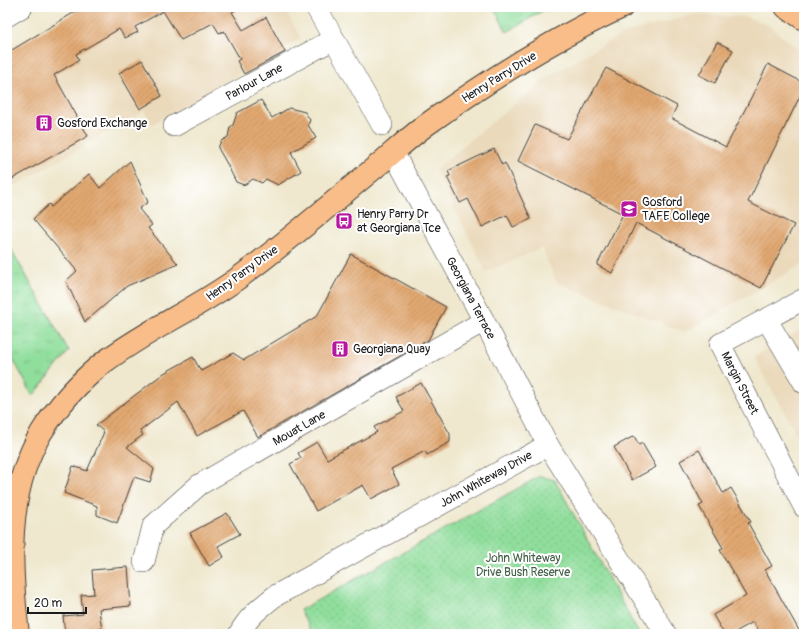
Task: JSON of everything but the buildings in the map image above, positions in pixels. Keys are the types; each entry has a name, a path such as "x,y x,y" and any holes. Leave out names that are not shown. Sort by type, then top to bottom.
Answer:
{"main road":[{"name":"Henry Parry Drive","path":"18,634 12,546 17,501 22,478 40,436 51,418 83,381 102,364 143,337 192,309 237,279 425,126 494,79 567,36 622,7"},
{"path":"786,7 804,19"}],"street":[{"path":"7,16 22,7"},
{"path":"316,7 382,125"},
{"name":"Parlour Lane","path":"174,126 334,39"},
{"name":"Georgiana Terrace","path":"393,152 484,321 548,445"},
{"name":"Margin Street","path":"804,299 720,344 804,507"},
{"path":"767,320 804,383"},
{"name":"Mouat Lane","path":"144,562 154,526 199,485 484,321"},
{"path":"548,445 666,634"},
{"name":"John Whiteway Drive","path":"239,634 244,625 258,609 275,596 548,445"}],"shaded area":[{"path":"81,7 283,7 301,38 152,124 144,111 7,190 7,49"},
{"name":"Gosford TAFE College","path":"696,14 747,17 768,25 804,54 804,263 685,332 557,283 542,248 486,272 435,169 549,76 622,34"},
{"path":"804,328 804,448 754,357"}],"green space":[{"path":"493,7 549,7 507,32"},
{"path":"7,242 69,351 33,396 7,348"},
{"name":"John Whiteway Drive Bush Reserve","path":"540,476 555,480 639,634 313,634 300,610"}],"place":[{"name":"Gosford Exchange","path":"44,123"},
{"name":"Gosford TAFE College","path":"629,209"},
{"name":"Henry Parry Dr at Georgiana Tce","path":"344,221"},
{"name":"Georgiana Quay","path":"340,349"}]}
